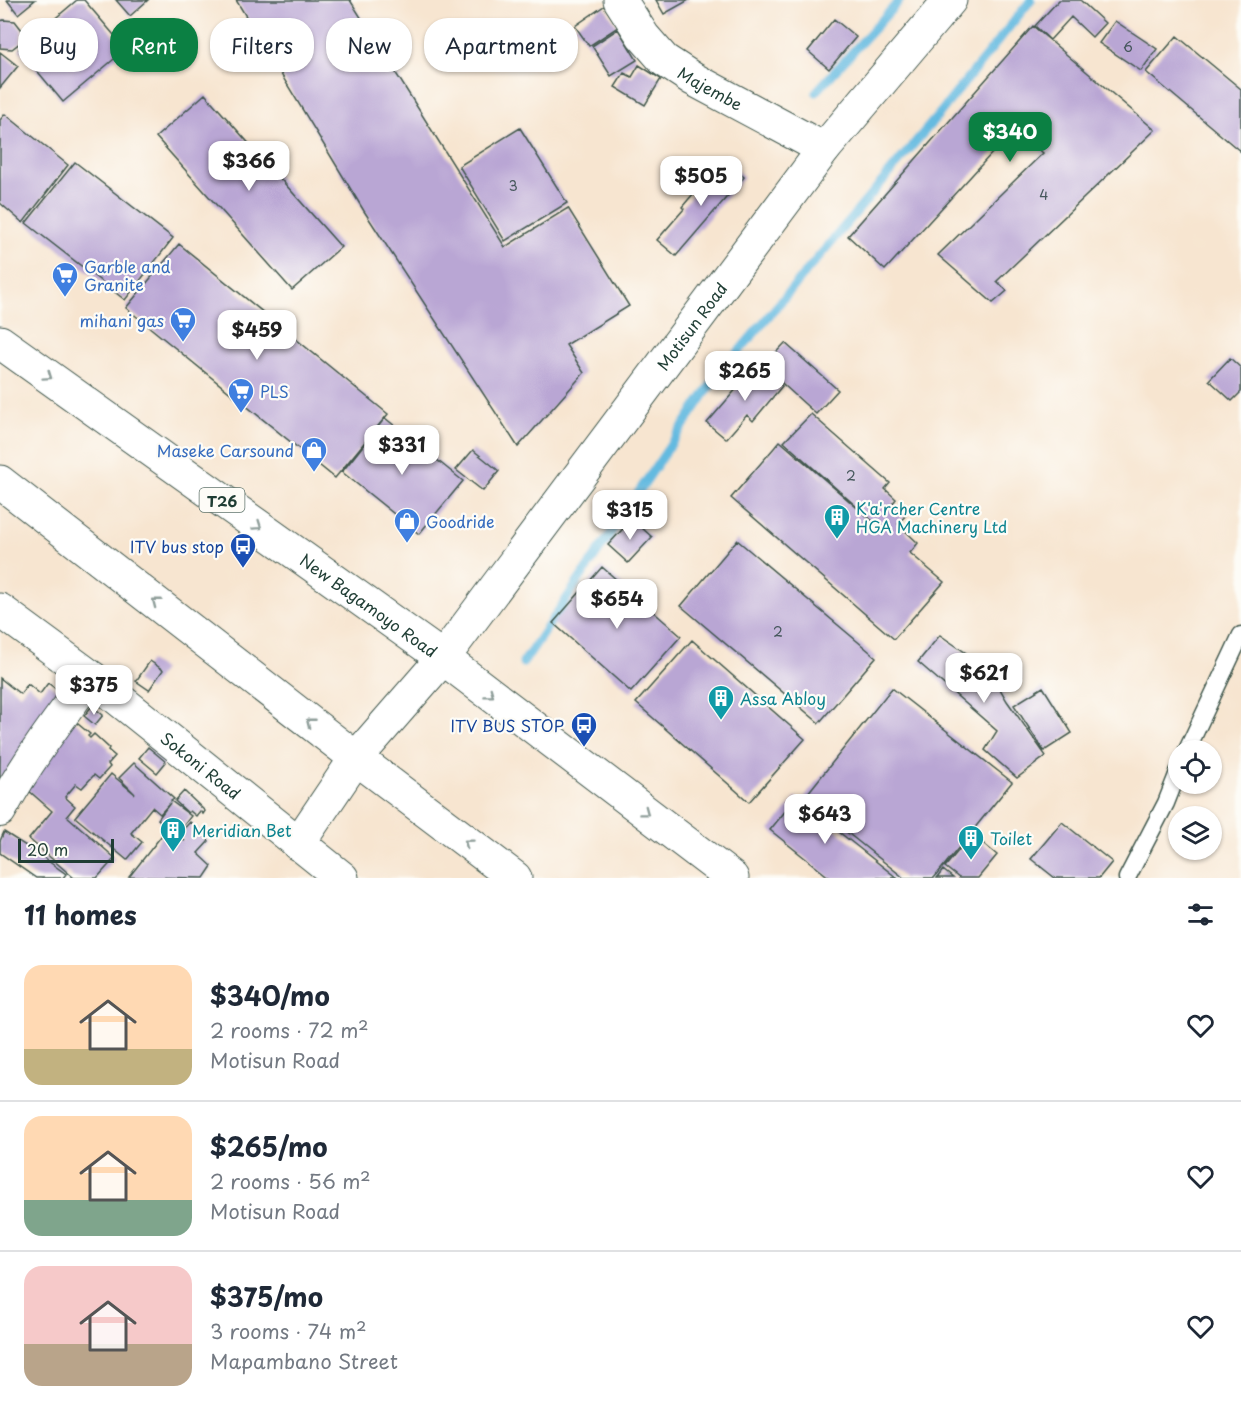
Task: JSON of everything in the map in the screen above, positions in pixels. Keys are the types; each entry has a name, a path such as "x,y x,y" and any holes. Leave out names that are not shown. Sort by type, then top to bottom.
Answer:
{"main road":[{"name":"Majembe","path":"620,0 643,36 664,60 693,79 824,148"},
{"name":"Motisun Road","path":"298,844 356,758 444,658 824,148 950,0"},
{"name":"New Bagamoyo Road","path":"0,342 444,658 732,878"},
{"path":"0,482 515,878"},
{"name":"Sokoni Road","path":"0,610 91,677 342,878"}],"street":[{"path":"0,811 18,778 45,738 91,677"}],"lane":[{"path":"1192,740 1241,635"},
{"path":"1127,878 1170,794"}],"building":[{"path":"7,0 35,0 18,14"},
{"path":"77,0 84,0 110,30 110,62 63,102 38,72 98,72 98,18 56,18"},
{"path":"116,0 148,0 130,16"},
{"path":"236,0 350,0 361,18 326,18 326,72 395,72 505,247 568,208 629,306 566,345 584,373 518,447 364,211 280,72 314,72 314,18 247,18"},
{"path":"656,0 689,0 664,14"},
{"path":"1059,0 1080,0 1105,23 1092,37 1071,17 1050,40 1035,26"},
{"path":"604,6 618,27 589,46 578,30 578,24"},
{"path":"834,19 856,37 829,69 808,51"},
{"path":"15,21 18,25 18,44 12,49 0,48 0,22"},
{"path":"1115,21 1157,49 1141,71 1099,43"},
{"path":"1033,26 1155,130 997,281 1007,291 993,303 938,255 1043,153 1015,128 885,270 848,236"},
{"path":"618,29 637,60 611,76 592,46"},
{"path":"1177,36 1241,89 1241,152 1146,72"},
{"path":"0,52 18,66 0,88"},
{"path":"639,65 661,79 645,105 615,87 624,73 632,77"},
{"path":"205,94 341,247 292,290 156,137"},
{"path":"5,114 68,165 23,223 0,203 0,120"},
{"path":"520,128 567,203 505,241 459,166"},
{"path":"723,159 744,177 676,256 657,240"},
{"path":"75,162 173,238 125,300 26,223"},
{"path":"179,244 388,414 335,478 126,308"},
{"path":"785,343 838,390 816,414 763,366"},
{"path":"1230,358 1241,368 1241,392 1232,401 1209,380"},
{"path":"757,365 782,386 753,421 747,415 726,439 707,423"},
{"name":"K'a'rcher Centre HGA Machinery Ltd","path":"811,414 890,483 885,489 896,499 893,503 906,515 898,524 918,543 910,553 944,582 894,639 731,498 780,441 885,532 784,442"},
{"path":"385,418 463,481 419,534 342,472"},
{"path":"473,450 499,471 483,491 456,470"},
{"path":"632,519 652,537 628,563 608,545"},
{"path":"737,540 876,657 819,723 681,606"},
{"path":"602,567 681,636 631,692 553,623"},
{"path":"940,635 988,668 1007,701 1046,756 1017,778 985,750 997,731 918,662"},
{"name":"Assa Abloy","path":"692,640 805,739 749,802 636,703"},
{"path":"1013,660 1022,676 1006,685 997,668"},
{"path":"150,661 163,670 149,690 136,681"},
{"path":"0,678 20,694 28,684 40,694 48,683 70,700 0,787"},
{"path":"1043,687 1072,733 1044,751 1014,705"},
{"path":"892,688 1012,782 934,878 904,878 804,798"},
{"path":"92,706 103,715 95,725 84,716"},
{"path":"72,719 90,734 88,736 90,738 94,734 115,756 108,764 110,767 99,779 94,775 82,788 76,784 65,797 75,806 67,816 115,858 97,878 74,878 29,839 52,811 20,783"},
{"path":"148,747 166,762 157,773 139,758"},
{"path":"134,763 174,799 171,801 191,816 177,834 158,819 170,803 160,814 152,807 131,833 142,842 127,860 75,817 111,774 135,794 119,778"},
{"path":"184,791 205,811 203,814 200,811 196,816 190,811 188,813 175,801"},
{"path":"796,798 897,878 830,878 770,830"},
{"name":"Meridian Bet","path":"190,822 209,841 198,853 212,866 204,878 129,877 166,830 185,841 179,834"},
{"path":"1062,822 1112,862 1099,878 1055,878 1031,859"},
{"path":"4,832 66,874 63,878 36,878 0,853 0,841"},
{"name":"Toilet","path":"972,834 997,855 978,878 959,878 945,867"},
{"path":"943,870 953,878 937,878"}],"waterway":[{"path":"816,92 900,0"},
{"path":"523,663 713,382 940,113 1031,0"}],"place":[{"name":"Garble and Granite","path":"65,298"},
{"name":"mihani gas","path":"183,343"},
{"name":"PLS","path":"241,414"},
{"name":"Maseke Carsound","path":"314,473"},
{"name":"K'a'rcher Centre HGA Machinery Ltd","path":"837,540"},
{"name":"Goodride","path":"407,544"},
{"name":"ITV bus stop","path":"243,569"},
{"name":"Assa Abloy","path":"721,721"},
{"name":"ITV BUS STOP","path":"584,748"},
{"name":"Meridian Bet","path":"173,853"},
{"name":"Toilet","path":"971,861"}]}
